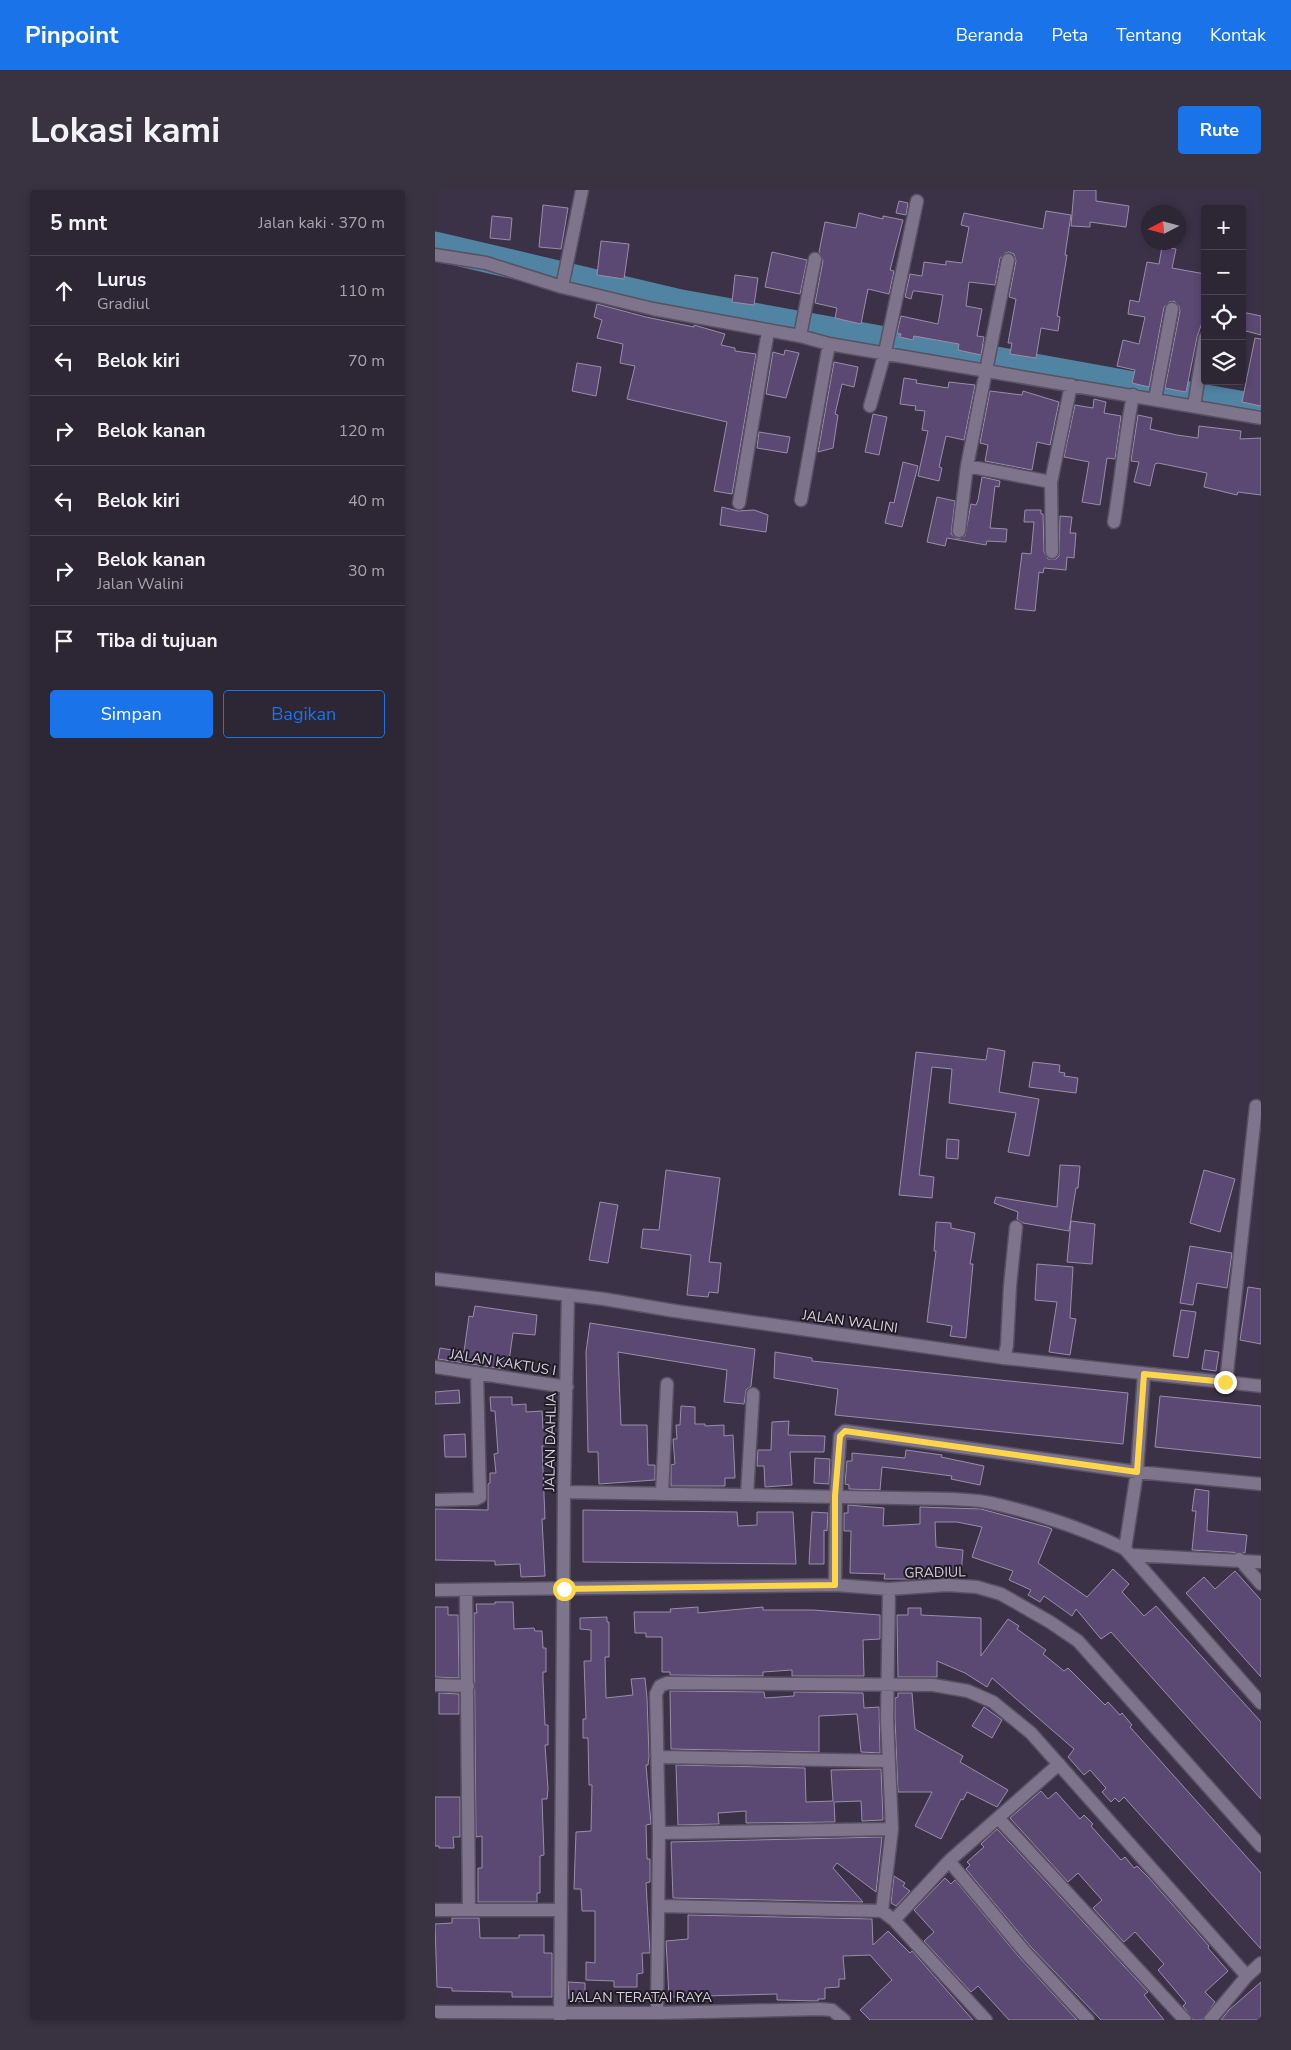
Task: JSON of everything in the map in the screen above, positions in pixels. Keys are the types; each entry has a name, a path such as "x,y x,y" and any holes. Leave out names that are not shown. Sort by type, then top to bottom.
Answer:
{"street":[{"path":"563,283 582,190"},
{"path":"870,406 887,344 917,201"},
{"path":"435,255 486,263 653,309 768,331 801,330 829,344 887,344 986,364 1071,385 1133,395 1157,393 1195,399 1261,418"},
{"path":"801,330 815,259"},
{"path":"959,531 967,466 1008,260"},
{"path":"1157,393 1172,309"},
{"path":"739,503 768,331"},
{"path":"1195,399 1205,340"},
{"path":"801,500 829,344"},
{"path":"1052,552 1051,482 1071,385"},
{"path":"1114,522 1126,448 1125,434 1133,395"},
{"path":"967,466 1051,482"},
{"path":"1225,1382 1256,1106"},
{"path":"1004,1358 1007,1345 1016,1227"},
{"name":"JALAN WALINI","path":"435,1278 604,1299 675,1311 1004,1358 1261,1386"},
{"name":"JALAN DAHLIA","path":"560,2016 564,1492 568,1296"},
{"name":"JALAN KAKTUS I","path":"435,1367 567,1387"},
{"path":"435,1500 476,1500 480,1497 477,1373"},
{"path":"1128,1552 1137,1472 1144,1374"},
{"path":"662,1494 667,1384"},
{"path":"747,1495 753,1394"},
{"path":"835,1585 835,1496 840,1436 845,1431 1137,1472 1261,1484"},
{"path":"564,1492 835,1496 989,1502 1103,1538 1128,1552 1261,1703"},
{"path":"1128,1552 1261,1562"},
{"path":"1239,1559 1261,1584"},
{"name":"GRADIUL","path":"435,1590 835,1585 889,1589 947,1584 977,1587 1001,1594 1078,1641 1261,1846"},
{"path":"882,1911 892,1829 887,1685 889,1589"},
{"path":"466,1591 469,1910"},
{"path":"657,2014 659,1833 656,1694 660,1686 667,1683 933,1685 967,1691 993,1702 1031,1733 1247,1976"},
{"path":"435,1685 468,1686"},
{"path":"658,1757 889,1761"},
{"path":"894,1920 949,1861 999,1819 1059,1764"},
{"path":"999,1819 1185,2020"},
{"path":"659,1833 892,1829"},
{"path":"949,1861 1025,1952 1087,2020"},
{"path":"658,1906 882,1911 894,1920 985,2020"},
{"path":"435,1910 561,1910"},
{"path":"1210,2020 1247,1976 1261,1963"},
{"name":"JALAN TERATAI RAYA","path":"435,2012 560,2016 820,2009 832,2010 844,2020"}],"building":[{"path":"1074,190 1096,190 1096,201 1129,206 1126,227 1090,222 1090,227 1071,226"},
{"path":"899,201 908,203 906,215 896,213"},
{"path":"543,205 568,208 561,249 539,247"},
{"path":"1046,211 1071,215 1065,255 1067,255 1057,316 1060,317 1058,331 1041,328 1036,358 1010,354 1012,343 1008,343 1016,299 1009,297 1016,261 1014,254 1009,252 1000,258 995,285 969,282 966,306 982,309 977,336 984,337 981,355 958,350 959,344 914,336 913,340 900,337 901,334 897,333 901,316 938,324 943,295 913,291 911,299 905,297 910,274 922,276 924,262 946,265 946,261 962,263 969,227 961,225 964,213 1043,229"},
{"path":"859,213 883,219 883,216 903,220 890,270 894,271 889,294 868,289 861,324 835,318 837,308 815,303 823,261 819,252 825,222 856,228"},
{"path":"492,216 512,218 510,240 490,238"},
{"path":"601,241 629,244 624,279 597,275"},
{"path":"1161,250 1176,250 1172,268 1201,273 1201,326 1186,392 1165,388 1180,311 1179,306 1174,301 1169,302 1164,307 1149,387 1132,383 1135,370 1117,366 1123,340 1139,344 1145,317 1128,314 1130,300 1139,302 1147,262 1159,264"},
{"path":"772,252 807,260 800,294 765,287"},
{"path":"735,275 758,278 754,305 732,302"},
{"path":"597,304 646,317 694,327 694,325 725,334 721,345 735,348 735,351 756,354 732,494 714,491 727,422 627,399 635,366 620,363 623,344 597,338 602,320 594,317"},
{"path":"1246,313 1261,316 1261,335 1246,331"},
{"path":"1255,338 1261,339 1261,406 1242,402"},
{"path":"785,350 799,353 786,398 766,394 773,352 784,355"},
{"path":"834,362 858,367 854,387 842,384 835,414 838,415 833,448 818,452"},
{"path":"577,363 601,367 596,396 572,391"},
{"path":"904,378 917,380 916,383 948,388 949,382 975,385 964,440 946,436 939,467 942,468 939,481 918,476 928,431 922,430 925,411 915,410 916,406 900,404"},
{"path":"990,391 1022,395 1023,391 1059,402 1050,445 1037,442 1032,470 985,461 988,445 980,443"},
{"path":"1094,399 1106,402 1104,413 1121,416 1115,459 1107,458 1100,505 1082,502 1089,462 1064,457 1075,405 1093,408"},
{"path":"873,414 887,417 879,455 865,452"},
{"path":"1138,415 1152,418 1150,429 1177,435 1198,438 1199,426 1241,431 1240,439 1261,438 1261,495 1238,492 1237,495 1204,487 1207,473 1158,463 1155,464 1150,486 1134,482 1139,462 1131,461"},
{"path":"759,432 790,437 787,453 757,448"},
{"path":"903,462 918,466 902,527 885,523 890,502 894,503"},
{"path":"982,477 1000,481 999,487 995,486 990,528 1007,529 1006,542 987,541 986,545 947,538 945,546 927,542 937,497 955,501 951,534 958,539 965,536 971,504 976,505"},
{"path":"722,507 738,511 754,510 768,515 766,532 720,525"},
{"path":"1025,510 1041,510 1041,514 1043,514 1044,552 1048,559 1056,559 1059,556 1060,516 1072,517 1070,533 1076,533 1074,558 1067,557 1066,570 1044,568 1043,573 1039,572 1035,611 1015,609 1022,553 1031,554 1034,522 1024,522"},
{"path":"988,1048 1005,1051 999,1092 1039,1099 1029,1156 1008,1152 1016,1113 949,1103 952,1069 932,1067 919,1175 934,1177 932,1198 899,1195 916,1052 986,1060"},
{"path":"1033,1062 1060,1065 1059,1072 1065,1073 1064,1076 1078,1078 1076,1093 1029,1087"},
{"path":"947,1139 959,1140 958,1159 946,1158"},
{"path":"1060,1165 1080,1166 1078,1188 1076,1188 1069,1231 1023,1223 1017,1219 1018,1212 994,1203 996,1197 1057,1207"},
{"path":"666,1170 720,1178 709,1262 721,1263 718,1293 709,1292 708,1297 687,1295 691,1255 641,1248 643,1229 659,1230"},
{"path":"1204,1170 1235,1179 1220,1232 1190,1223"},
{"path":"600,1202 618,1205 608,1263 589,1260"},
{"path":"1071,1221 1095,1224 1092,1264 1067,1262"},
{"path":"936,1222 951,1223 951,1228 975,1233 970,1264 973,1264 966,1338 950,1336 952,1326 927,1322 936,1251 934,1251"},
{"path":"1190,1246 1232,1253 1227,1288 1197,1283 1193,1305 1180,1303"},
{"path":"1037,1264 1073,1267 1070,1318 1076,1319 1070,1355 1049,1352 1057,1302 1035,1300"},
{"path":"1248,1287 1261,1289 1261,1344 1240,1340"},
{"path":"475,1306 537,1315 535,1335 513,1333 509,1361 505,1361 504,1369 438,1359 440,1348 464,1352 469,1316 473,1317"},
{"path":"1181,1310 1196,1312 1188,1358 1173,1356"},
{"path":"590,1323 755,1349 751,1386 746,1390 744,1404 724,1402 727,1370 618,1352 621,1425 647,1425 648,1465 655,1465 655,1480 599,1484 598,1452 588,1452 586,1352"},
{"path":"1205,1350 1219,1352 1216,1371 1202,1369"},
{"path":"775,1352 812,1358 812,1361 1128,1393 1123,1444 835,1415 838,1389 774,1378"},
{"path":"459,1390 460,1403 435,1404 435,1392"},
{"path":"1160,1396 1261,1406 1261,1458 1155,1447"},
{"path":"490,1397 512,1397 512,1405 526,1404 526,1412 542,1411 543,1429 551,1428 552,1445 542,1446 545,1519 542,1519 545,1576 521,1577 520,1564 495,1565 495,1561 435,1560 435,1509 488,1510 488,1484 490,1483 490,1473 496,1473 494,1454 498,1453 495,1411 491,1411"},
{"path":"681,1406 695,1407 695,1424 705,1424 705,1426 724,1425 724,1436 733,1435 735,1478 725,1478 725,1486 671,1486 671,1465 675,1464 673,1439 677,1439 676,1425 680,1425"},
{"path":"789,1421 788,1435 825,1436 824,1452 790,1452 792,1485 765,1487 764,1466 757,1466 758,1450 771,1450 772,1422"},
{"path":"465,1434 466,1457 445,1457 444,1435"},
{"path":"906,1450 942,1455 941,1457 984,1466 980,1485 951,1479 952,1476 882,1467 880,1490 849,1489 849,1485 845,1484 847,1461 852,1461 852,1453 905,1458"},
{"path":"815,1458 830,1459 829,1484 814,1483"},
{"path":"1195,1489 1209,1491 1207,1531 1247,1535 1245,1553 1192,1550 1196,1511 1192,1511"},
{"path":"848,1505 884,1508 883,1526 920,1524 920,1507 981,1509 1047,1527 1052,1529 1038,1563 1087,1597 1113,1569 1129,1584 1122,1592 1144,1616 1156,1606 1261,1722 1261,1799 1111,1632 1101,1639 1076,1609 1072,1616 1044,1596 1040,1602 1028,1595 1031,1590 1009,1580 1013,1571 972,1557 982,1527 957,1522 935,1522 936,1547 963,1550 961,1575 926,1571 926,1578 884,1579 885,1574 850,1573 851,1531 844,1531 844,1513 848,1513"},
{"path":"583,1510 737,1512 738,1526 757,1525 757,1512 793,1512 796,1564 583,1562"},
{"path":"812,1512 828,1513 827,1531 824,1530 824,1564 809,1564"},
{"path":"1235,1571 1261,1600 1261,1677 1186,1593 1204,1577 1215,1589"},
{"path":"495,1602 513,1602 514,1629 534,1628 535,1631 542,1631 543,1648 546,1648 546,1672 543,1672 543,1680 545,1725 548,1725 548,1745 545,1745 548,1789 547,1799 542,1799 544,1855 540,1856 540,1893 537,1893 537,1902 478,1902 478,1868 482,1868 482,1836 476,1837 474,1613 477,1613 476,1604 495,1604"},
{"path":"435,1607 448,1607 448,1615 458,1615 459,1678 435,1677"},
{"path":"698,1607 698,1613 763,1607 763,1610 813,1610 880,1615 880,1639 863,1640 864,1676 792,1676 792,1670 763,1672 763,1676 670,1675 670,1672 662,1672 662,1637 646,1637 646,1633 635,1633 634,1612 671,1612 670,1609"},
{"path":"908,1608 921,1608 921,1615 981,1618 981,1656 1008,1619 1019,1626 1017,1629 1046,1650 1043,1654 1064,1671 1068,1668 1105,1705 1108,1702 1120,1715 1122,1713 1132,1725 1130,1727 1261,1873 1261,1949 1124,1797 1119,1802 1115,1798 1111,1802 1102,1792 1106,1788 1090,1770 1084,1775 1068,1757 1074,1749 992,1678 987,1687 965,1673 937,1661 937,1677 898,1677 897,1615 908,1615"},
{"path":"607,1617 607,1622 609,1622 609,1657 605,1657 606,1698 633,1695 631,1679 645,1678 647,1698 649,1756 648,1765 646,1765 651,1824 646,1825 647,1859 650,1859 650,1882 646,1883 650,1953 642,1953 643,1973 637,1974 637,1987 614,1987 614,1981 586,1980 586,1962 595,1963 595,1911 582,1911 581,1889 574,1889 576,1832 591,1831 592,1785 589,1785 588,1738 583,1738 583,1719 586,1719 584,1661 591,1661 591,1630 580,1629 580,1618"},
{"path":"670,1691 764,1692 765,1698 794,1696 794,1692 863,1693 864,1708 879,1707 880,1753 861,1752 857,1714 819,1716 819,1752 671,1749"},
{"path":"439,1693 459,1694 459,1714 439,1714"},
{"path":"898,1693 912,1693 915,1729 963,1756 960,1762 1008,1790 997,1807 967,1792 963,1800 961,1799 941,1839 915,1826 932,1792 898,1792 895,1698 898,1697"},
{"path":"984,1707 1002,1720 992,1738 972,1726"},
{"path":"676,1765 805,1768 806,1802 833,1801 831,1770 881,1769 883,1820 862,1821 861,1801 834,1802 835,1822 746,1823 746,1811 718,1813 719,1824 678,1825"},
{"path":"1041,1791 1048,1799 1056,1792 1080,1819 1084,1815 1093,1824 1091,1826 1121,1860 1125,1857 1134,1868 1137,1866 1209,1946 1208,1948 1228,1971 1205,1992 1215,2002 1202,2020 1193,2020 1183,2006 1186,2003 1158,1970 1164,1964 1135,1932 1124,1942 1093,1908 1102,1900 1078,1873 1068,1882 1010,1818"},
{"path":"435,1797 460,1797 460,1837 453,1837 454,1848 439,1848 439,1846 435,1846"},
{"path":"997,1829 1148,1992 1144,1995 1164,2020 1101,2020 1031,1947 966,1869 970,1865 967,1862 984,1847 981,1844"},
{"path":"882,1837 876,1892 837,1863 833,1868 863,1902 673,1898 671,1842"},
{"path":"894,1876 905,1883 903,1886 910,1891 896,1906 891,1903"},
{"path":"945,1878 951,1884 955,1880 1019,1957 1077,2020 1009,2020 978,1986 971,1992 924,1941 934,1932 914,1910"},
{"path":"688,1915 872,1919 873,1945 888,1931 910,1953 912,1951 973,2020 870,2020 860,2010 892,1980 870,1955 843,1956 845,1979 839,1979 839,1987 825,1988 825,1999 818,1999 818,2001 777,2000 777,1994 669,1997 666,1941 688,1939"},
{"path":"452,1918 479,1918 480,1938 519,1938 519,1935 544,1935 544,1953 552,1953 552,1997 512,1997 512,1992 452,1991 452,1988 437,1987 435,1924 452,1923"},
{"path":"568,1982 585,1983 585,2001 569,2001"},
{"path":"1261,1982 1261,2020 1221,2020 1229,2010"}],"waterway":[{"path":"435,246 681,304 1261,409"}],"route":[{"path":"564,1589 835,1585 835,1496 840,1436 845,1431 1137,1472 1144,1374 1225,1382"}]}
